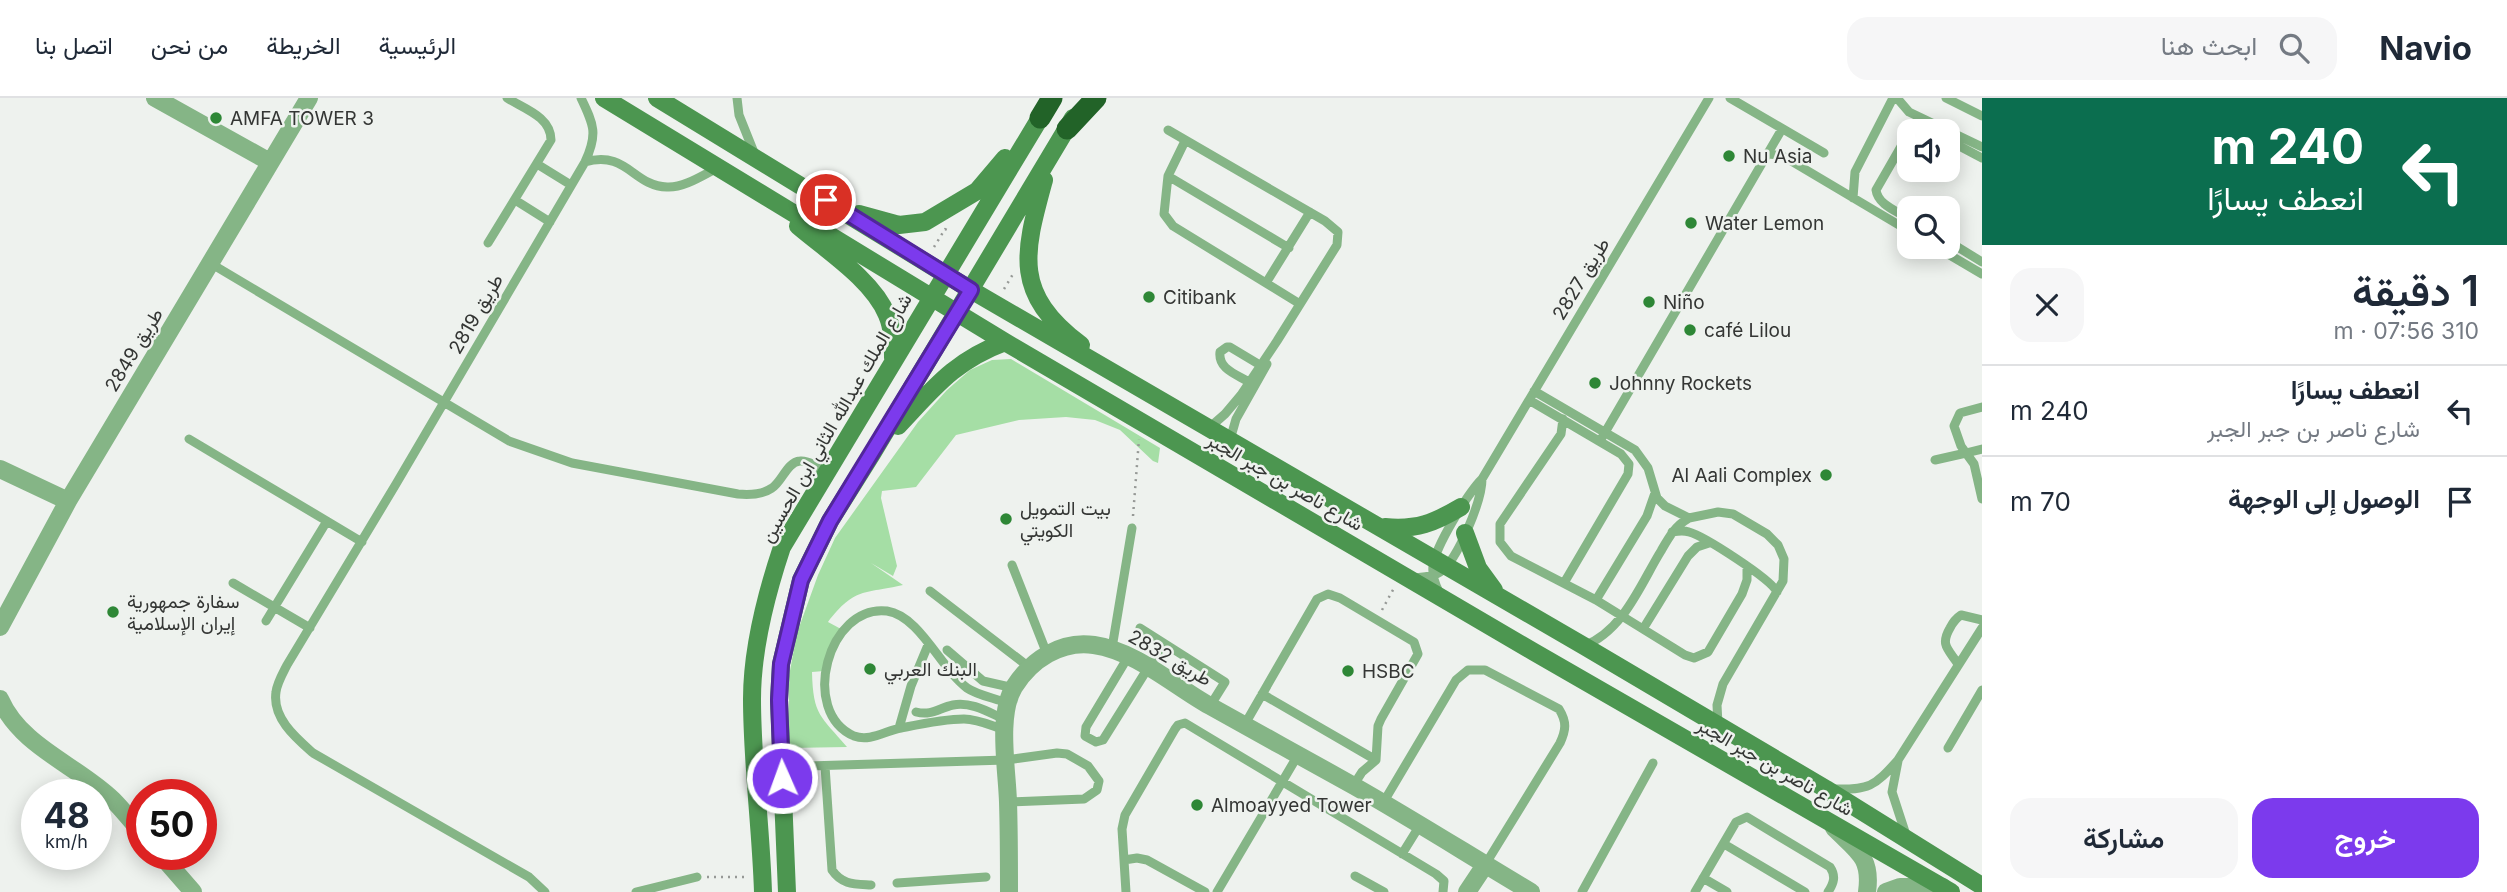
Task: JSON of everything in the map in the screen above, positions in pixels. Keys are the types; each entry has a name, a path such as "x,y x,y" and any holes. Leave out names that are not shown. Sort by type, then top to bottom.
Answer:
{"highway":[{"path":"1040,118 1052,98"},
{"path":"1067,129 1096,98"}],"main road":[{"name":"شارع ناصر بن جبر الجبر","path":"604,98 957,314 1140,422 1947,889"},
{"name":"شارع ناصر بن جبر الجبر","path":"657,98 944,274 1381,527 1438,566 1501,598 1584,646 1826,789 1982,886"},
{"path":"791,888 779,700 781,664 801,580 830,521 957,314 1084,98"},
{"path":"826,200 859,214 899,225 925,222 977,191 1040,118"},
{"name":"شارع الملك عبدالله الثاني ابن الحسين","path":"763,885 752,698 767,592 782,547 1040,118"},
{"path":"1049,160 1028,242 1031,282 1043,307 1067,334 1132,383"},
{"path":"761,193 848,267 880,303 887,314 893,334 893,360"},
{"path":"872,454 947,374 974,355 1005,342"},
{"path":"1381,527 1417,527 1435,522 1461,507"},
{"path":"1465,533 1478,568 1501,598"}],"street":[{"path":"155,98 270,162"},
{"name":"طريق 2849","path":"0,627 68,501 309,98"},
{"path":"0,469 68,501"},
{"name":"طريق 2832","path":"1008,710 1029,667 1047,654 1068,646 1112,648 1383,803 1531,892"},
{"path":"0,699 8,717 29,737 112,799 126,815"},
{"path":"1008,710 1006,760 1009,892"},
{"path":"1829,823 1863,858 1869,869 1867,892"},
{"path":"1467,892 1485,865"},
{"path":"174,870 193,892"},
{"path":"1885,892 1900,887 1947,889"}],"lane":[{"path":"488,243 551,141 551,131 547,123 507,98"},
{"name":"طريق 2819","path":"545,892 529,877 313,753 294,737 276,705 276,689 287,665 397,484 585,162 593,145 594,129 581,98"},
{"path":"737,98 739,115 757,159"},
{"name":"طريق 2827","path":"1438,566 1461,507 1482,479 1709,98"},
{"path":"1730,98 1824,153"},
{"path":"1853,198 1853,180 1858,163 1895,98 1903,108 1921,119"},
{"path":"1946,98 1982,116"},
{"path":"1897,211 1878,199 1876,190 1918,117"},
{"path":"1600,441 1782,129"},
{"path":"1168,130 1310,212 1338,232 1337,244 1277,341 1225,414 1209,428"},
{"path":"1185,141 1168,176 1164,214 1173,226 1300,304"},
{"path":"1960,141 1982,147"},
{"path":"1960,144 1982,158"},
{"path":"1767,154 1781,155 1897,224"},
{"path":"585,162 609,159 652,183 669,188 720,167"},
{"path":"537,164 571,185"},
{"path":"1168,176 1289,248"},
{"path":"515,200 550,222"},
{"path":"1266,284 1310,212"},
{"path":"1960,248 1982,262"},
{"path":"1966,265 1972,256"},
{"path":"1956,259 1982,274"},
{"path":"210,263 443,404 509,441 550,457 593,468 748,495 766,491 799,461 826,472"},
{"path":"1230,440 1236,419 1277,346 1277,341"},
{"path":"1249,382 1224,367 1220,362 1220,352 1227,346 1230,347 1259,365"},
{"path":"1534,391 1605,432 1640,456 1651,474 1655,493 1665,506 1689,518"},
{"path":"1529,400 1625,456 1630,469 1564,583"},
{"path":"1982,407 1960,413 1954,421 1961,446 1974,464 1982,499"},
{"path":"1563,419 1559,438 1505,516 1499,533 1500,542 1511,556 1596,600 1689,657 1704,656 1742,594 1747,580 1747,566"},
{"path":"189,439 362,542"},
{"path":"1935,460 1982,449"},
{"name":"طريق 2827","path":"1438,566 1465,533 1479,499 1482,479"},
{"path":"1596,600 1647,516 1655,493"},
{"path":"1584,646 1606,635 1622,616 1672,532 1689,518 1718,512 1733,514 1773,539 1782,552 1785,568 1777,592 1723,684 1717,705 1718,726"},
{"path":"266,621 327,521"},
{"path":"1112,648 1132,527"},
{"path":"1672,532 1691,532 1709,542 1769,580 1777,592"},
{"path":"1643,629 1688,556 1697,547 1709,542"},
{"path":"1013,565 1047,654"},
{"path":"1409,578 1438,566 1443,599"},
{"path":"233,583 310,628"},
{"path":"930,592 1029,667"},
{"path":"1245,724 1317,599 1328,594 1340,598 1414,642 1418,648 1418,654 1381,719 1376,760 1355,787"},
{"path":"890,611 912,624 965,687 1008,710 980,721 963,719 899,729 872,738 859,737 846,732 827,704 824,684 826,664 845,629 866,614 890,611"},
{"path":"1958,664 1944,644 1944,638 1955,619 1961,615 1982,620"},
{"path":"1140,628 1225,682 1210,706"},
{"path":"1826,789 1863,789 1876,783 1898,760 1982,628"},
{"path":"1128,657 1086,727 1085,736 1091,741 1096,743 1103,740 1163,644"},
{"path":"899,729 911,686 928,645"},
{"path":"947,650 983,681 1008,710"},
{"path":"1383,803 1456,680 1468,670 1485,670 1559,709 1566,720 1566,731 1485,865"},
{"path":"1948,748 1982,690"},
{"path":"1262,694 1376,760"},
{"path":"916,712 929,713 963,704 1008,710"},
{"path":"1126,892 1122,829 1125,815 1181,723 1189,724 1440,877 1445,887 1443,892"},
{"path":"808,766 1006,760 1057,753 1067,754 1088,766 1098,782 1097,790 1084,799 1008,802"},
{"path":"1217,892 1298,755"},
{"path":"1898,760 1893,779 1893,800 1908,842"},
{"path":"1582,892 1653,763"},
{"path":"825,766 832,870 840,880 854,888 867,887"},
{"path":"1695,892 1737,822 1747,817 1830,867 1834,880 1829,892"},
{"path":"1402,854 1420,825"},
{"path":"1724,844 1805,892"},
{"path":"1125,860 1147,860 1205,892"},
{"path":"1355,876 1384,892"},
{"path":"636,892 696,877"},
{"path":"897,883 986,877"},
{"path":"1703,878 1727,892"}],"path":[{"path":"1132,527 1140,422"},
{"path":"696,877 763,885"}],"green space":[{"path":"1011,359 1160,448 1158,463 1120,430 1095,420 1066,417 1019,420 956,435 916,487 882,491 881,498 897,566 893,576 871,563 903,585 869,591 853,597 837,611 828,622 841,629 824,671 812,672 814,698 820,714 847,747 789,748 789,676 797,633 835,538 918,422 947,390 970,370 992,360"}],"place":[{"name":"AMFA TOWER 3","path":"216,118"},
{"name":"Nu Asia","path":"1729,156"},
{"name":"Water Lemon","path":"1691,223"},
{"name":"Citibank","path":"1149,297"},
{"name":"Niño","path":"1649,302"},
{"name":"café Lilou","path":"1690,330"},
{"name":"Johnny Rockets","path":"1595,383"},
{"name":"Al Aali Complex","path":"1826,475"},
{"name":"بيت التمويل الكويتي","path":"1006,519"},
{"name":"سفارة جمهورية إيران الإسلامية","path":"113,612"},
{"name":"البنك العربي","path":"870,669"},
{"name":"HSBC","path":"1348,671"},
{"name":"Almoayyed Tower","path":"1197,805"}],"route":[{"path":"782,778 779,700 781,664 801,580 830,521 971,290 826,200"}]}
